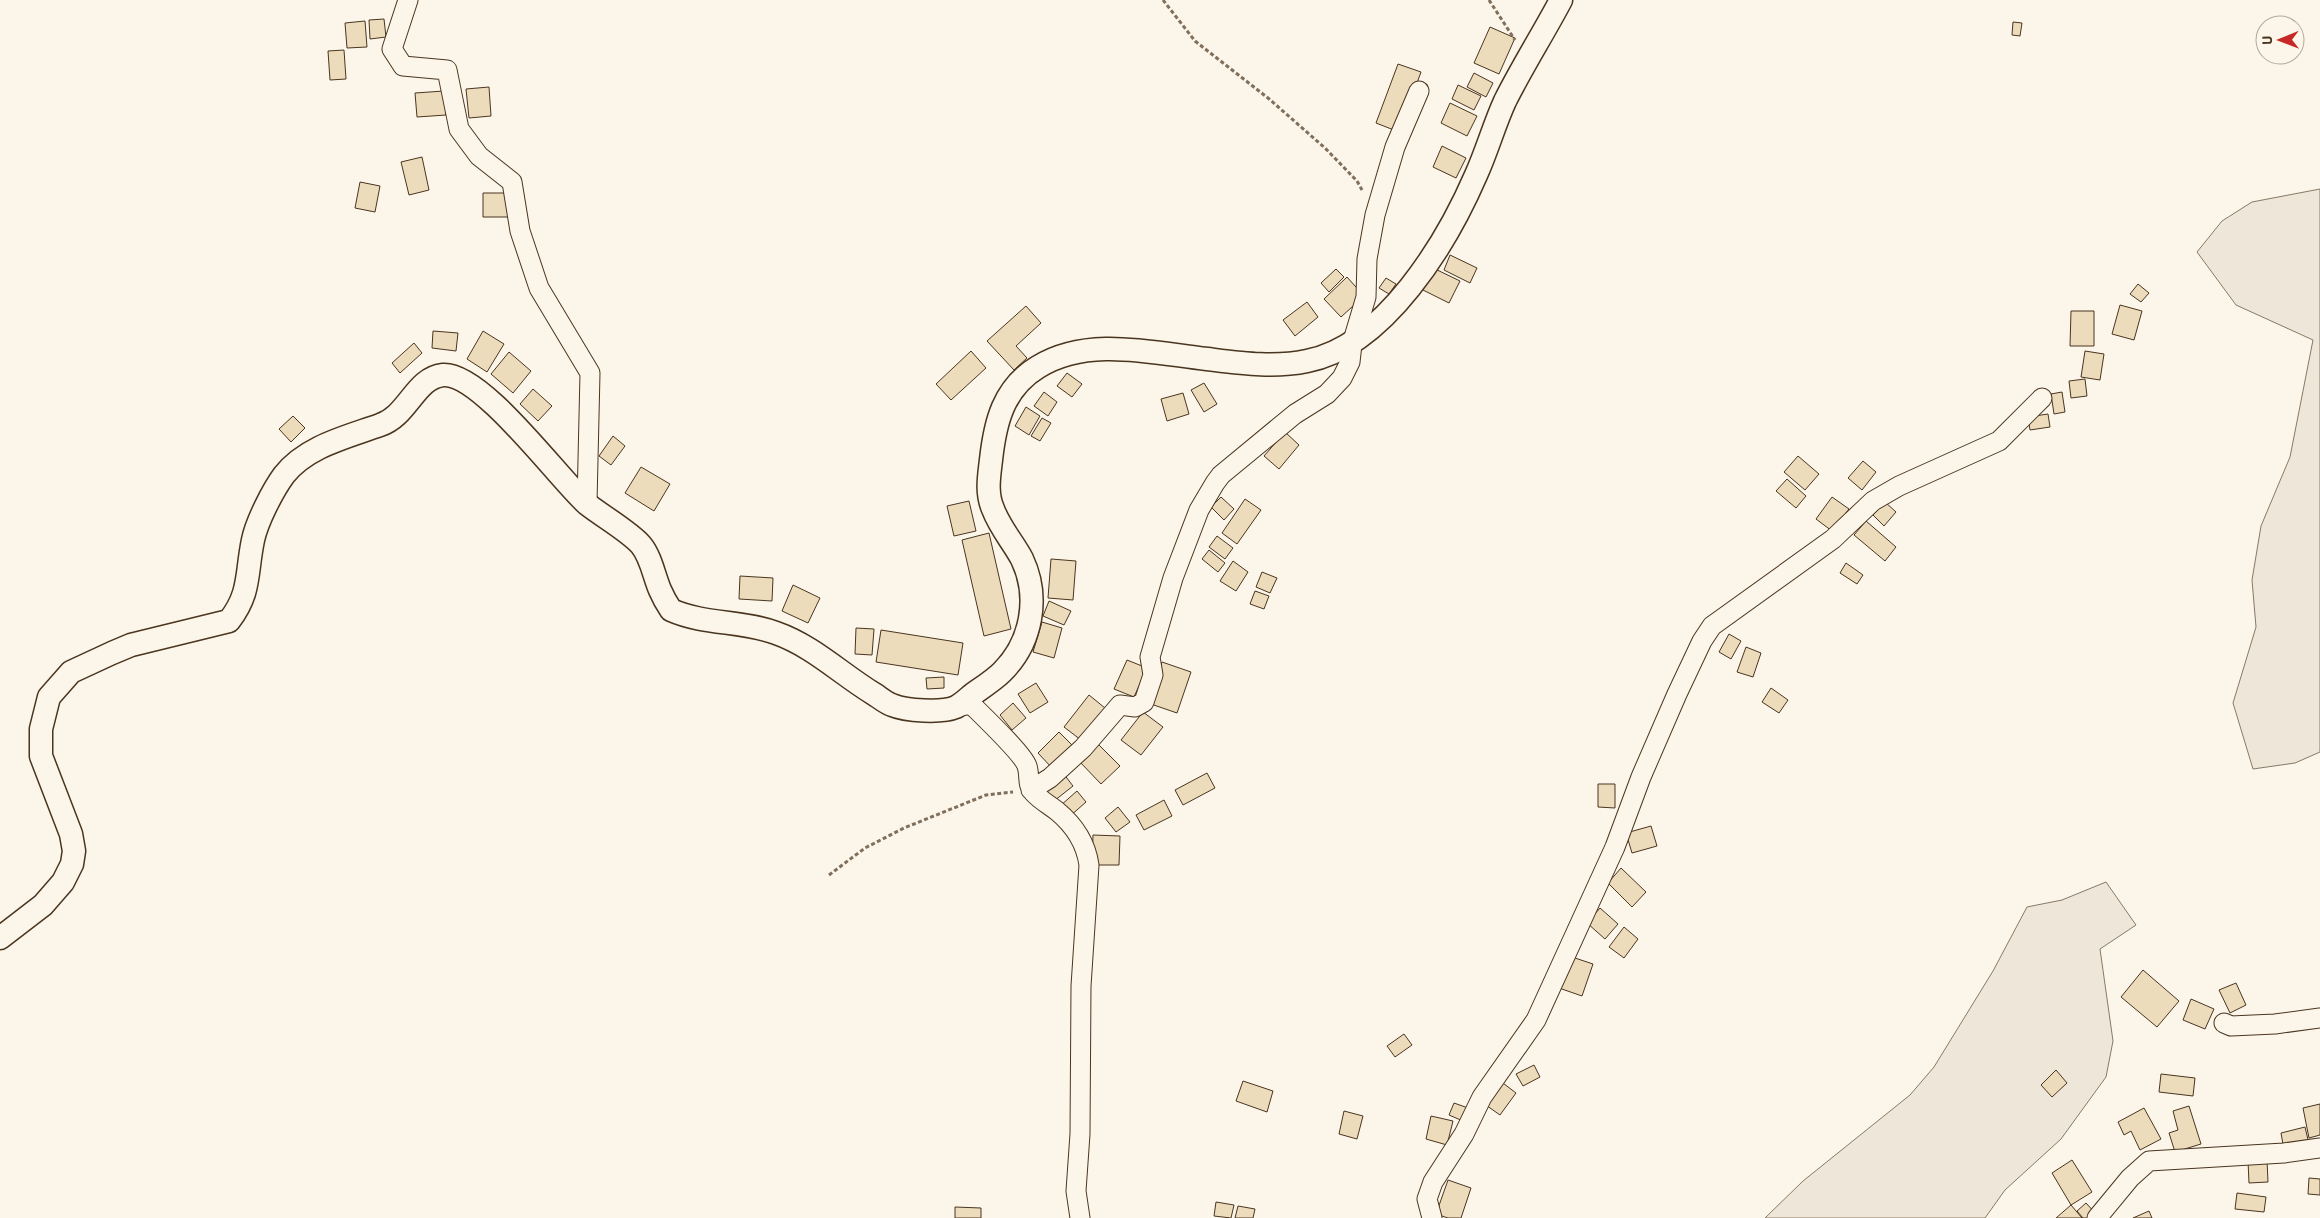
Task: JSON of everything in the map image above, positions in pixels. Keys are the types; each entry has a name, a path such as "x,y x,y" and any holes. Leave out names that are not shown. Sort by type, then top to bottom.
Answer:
{"street":[{"path":"408,0 392,49 403,66 447,70 459,129 479,156 512,182 520,231 539,288 590,373 587,503"},
{"path":"957,707 1001,673 1018,652 1028,629 1032,603 1031,579 1020,555 1003,530 992,508 988,485 993,435 1002,407 1016,386 1035,368 1063,354 1095,348 1270,366 1310,361 1352,344 1398,301 1440,247 1460,211 1479,170 1504,104 1561,0"},
{"path":"1031,790 1050,778 1083,748 1120,705 1134,707 1144,702 1153,676 1150,657 1173,578 1199,510 1214,483 1280,426 1327,394 1342,378 1350,362 1352,344 1366,296 1367,259 1375,214 1396,147 1419,91"},
{"path":"0,938 43,905 63,882 72,864 74,850 71,834 41,756 40,729 49,697 71,672 118,650 131,645 229,621 238,610 247,591 254,537 265,508 284,475 304,456 355,432 393,420 416,391 428,381 443,375 458,378 495,406 523,432 587,503 641,545 671,610 686,617 712,622 747,624 800,642 893,706 935,711 971,704 1013,747 1027,766 1031,790 1041,801 1058,812 1077,832 1087,850 1089,865 1081,986 1080,1134 1076,1191 1076,1206 1080,1218"},
{"path":"1432,1218 1427,1199 1433,1182 1464,1134 1482,1097 1536,1020 1615,847 1641,777 1681,686 1702,641 1712,626 1833,539 1872,501 1899,486 1999,441 2042,398"},
{"path":"2224,1022 2231,1026 2276,1024 2320,1018"},
{"path":"2097,1218 2130,1178 2149,1161 2284,1153 2320,1148"}],"path":[{"path":"1163,0 1195,41 1268,98 1325,148 1357,181 1375,214"},
{"path":"1489,0 1528,59"},
{"path":"829,875 865,848 904,828 986,795 1031,790"}],"shaded area":[{"path":"2320,189 2320,752 2295,763 2253,769 2233,703 2256,627 2252,580 2261,526 2290,457 2313,340 2236,305 2197,252 2222,221 2252,202"},
{"path":"2106,882 2136,925 2100,949 2113,1041 2106,1077 2061,1139 2005,1190 1985,1218 1765,1218 1803,1181 1910,1095 1934,1067 1993,971 2027,907 2062,900"}],"building":[{"path":"384,19 386,37 370,39 369,20"},
{"path":"365,21 367,47 347,48 345,23"},
{"path":"2013,22 2022,23 2020,36 2012,35"},
{"path":"1490,27 1515,38 1499,74 1474,63"},
{"path":"344,50 346,79 330,80 328,51"},
{"path":"1398,64 1421,72 1399,132 1376,123"},
{"path":"1474,73 1493,83 1486,97 1467,87"},
{"path":"1458,85 1481,96 1474,110 1452,99"},
{"path":"489,87 491,116 469,118 466,89"},
{"path":"444,91 446,115 417,117 415,93"},
{"path":"1450,103 1477,116 1467,136 1441,123"},
{"path":"1442,146 1466,158 1456,178 1433,167"},
{"path":"422,157 429,190 409,195 401,162"},
{"path":"360,182 380,186 375,212 355,208"},
{"path":"483,193 511,193 511,217 483,217"},
{"path":"1450,255 1477,268 1470,283 1444,270"},
{"path":"1431,267 1460,281 1449,303 1421,289"},
{"path":"1336,269 1344,277 1329,292 1321,283"},
{"path":"1347,277 1364,296 1341,317 1324,299"},
{"path":"1386,278 1396,284 1389,294 1379,288"},
{"path":"2138,284 2149,293 2141,302 2130,294"},
{"path":"1307,302 1318,317 1295,336 1283,320"},
{"path":"2120,305 2142,311 2134,340 2112,334"},
{"path":"1026,306 1041,323 1016,346 1027,358 1014,370 987,341"},
{"path":"2071,311 2094,311 2094,346 2070,346"},
{"path":"433,331 458,333 456,351 432,348"},
{"path":"483,331 504,344 487,372 467,359"},
{"path":"414,343 422,353 400,373 392,363"},
{"path":"971,351 986,368 951,400 936,384"},
{"path":"2085,351 2104,354 2100,380 2081,377"},
{"path":"509,352 531,371 513,393 491,374"},
{"path":"1067,373 1082,384 1072,397 1057,386"},
{"path":"2085,379 2087,396 2071,398 2069,381"},
{"path":"1204,383 1217,404 1204,412 1191,390"},
{"path":"533,389 552,406 538,421 520,404"},
{"path":"1044,392 1057,402 1048,416 1034,406"},
{"path":"2062,392 2065,412 2054,414 2051,394"},
{"path":"1183,393 1189,414 1167,421 1161,399"},
{"path":"1026,407 1040,416 1029,435 1015,426"},
{"path":"2048,414 2050,427 2030,430 2028,417"},
{"path":"293,416 305,428 291,442 279,429"},
{"path":"1042,418 1051,423 1040,441 1031,436"},
{"path":"1285,432 1299,445 1279,469 1264,456"},
{"path":"613,436 625,446 611,465 599,456"},
{"path":"1798,456 1819,474 1805,490 1784,472"},
{"path":"1863,461 1876,472 1862,490 1848,478"},
{"path":"641,467 670,484 654,511 625,493"},
{"path":"1787,479 1806,496 1796,508 1776,491"},
{"path":"1221,497 1234,509 1224,520 1211,507"},
{"path":"1832,497 1849,509 1832,531 1816,519"},
{"path":"1245,499 1261,510 1237,544 1222,533"},
{"path":"969,501 976,531 954,536 947,506"},
{"path":"1885,502 1896,512 1884,526 1873,515"},
{"path":"1866,521 1896,547 1885,561 1854,535"},
{"path":"989,533 1011,629 984,636 962,540"},
{"path":"1217,536 1233,548 1225,559 1209,547"},
{"path":"1209,550 1225,563 1218,572 1202,559"},
{"path":"1051,559 1076,561 1073,600 1048,598"},
{"path":"1233,561 1248,572 1236,591 1220,581"},
{"path":"1846,563 1863,575 1857,584 1840,573"},
{"path":"1262,572 1277,578 1270,593 1256,587"},
{"path":"740,576 773,578 772,601 739,599"},
{"path":"793,585 820,598 808,623 782,611"},
{"path":"1255,591 1269,596 1264,609 1250,604"},
{"path":"1049,601 1071,611 1064,625 1043,616"},
{"path":"1042,622 1062,628 1054,658 1033,652"},
{"path":"856,628 874,629 872,655 855,654"},
{"path":"881,630 963,643 958,675 876,662"},
{"path":"1729,634 1741,641 1731,659 1719,652"},
{"path":"1746,647 1761,653 1753,677 1737,672"},
{"path":"1127,660 1147,668 1134,697 1114,689"},
{"path":"1162,662 1191,672 1177,713 1148,703"},
{"path":"944,677 944,688 927,689 926,678"},
{"path":"1036,683 1048,702 1030,713 1018,694"},
{"path":"1771,688 1788,700 1779,713 1762,702"},
{"path":"1089,695 1105,708 1081,740 1064,727"},
{"path":"1013,703 1026,718 1012,730 1000,715"},
{"path":"1143,712 1163,727 1141,755 1121,740"},
{"path":"1059,732 1074,747 1052,768 1038,753"},
{"path":"1098,744 1120,766 1101,784 1080,762"},
{"path":"1063,773 1073,786 1054,801 1044,788"},
{"path":"1207,773 1215,788 1183,805 1175,790"},
{"path":"1598,784 1615,784 1615,808 1598,807"},
{"path":"1077,791 1086,802 1069,817 1060,806"},
{"path":"1164,800 1172,816 1144,830 1136,815"},
{"path":"1118,807 1130,822 1116,832 1105,818"},
{"path":"1651,826 1657,846 1632,853 1626,833"},
{"path":"1093,835 1120,836 1119,865 1092,865"},
{"path":"1621,868 1646,892 1632,907 1608,883"},
{"path":"1600,908 1618,924 1605,939 1587,923"},
{"path":"1624,927 1638,939 1624,958 1609,947"},
{"path":"1569,956 1593,964 1582,996 1559,988"},
{"path":"2143,970 2179,1001 2157,1027 2121,997"},
{"path":"2236,983 2246,1005 2230,1013 2219,990"},
{"path":"2191,999 2214,1009 2205,1029 2183,1020"},
{"path":"1404,1034 1412,1045 1395,1057 1387,1046"},
{"path":"1534,1065 1540,1077 1523,1086 1516,1074"},
{"path":"2056,1070 2067,1083 2052,1097 2041,1085"},
{"path":"2161,1074 2195,1078 2193,1096 2159,1092"},
{"path":"1499,1080 1516,1093 1500,1115 1483,1103"},
{"path":"1243,1081 1273,1091 1267,1112 1236,1101"},
{"path":"1454,1103 1468,1108 1463,1121 1449,1115"},
{"path":"2320,1104 2320,1135 2309,1138 2303,1108"},
{"path":"2189,1106 2201,1144 2175,1152 2169,1133 2178,1130 2173,1111"},
{"path":"2144,1108 2161,1139 2140,1150 2131,1131 2124,1135 2118,1122"},
{"path":"1344,1111 1363,1116 1357,1139 1339,1134"},
{"path":"1431,1116 1453,1121 1447,1145 1426,1139"},
{"path":"2305,1127 2309,1144 2284,1150 2281,1133"},
{"path":"2072,1160 2092,1192 2071,1205 2052,1173"},
{"path":"2267,1160 2268,1182 2249,1183 2248,1161"},
{"path":"2309,1178 2320,1179 2320,1195 2308,1194"},
{"path":"1448,1180 1471,1188 1461,1218 1448,1218 1436,1214"},
{"path":"2237,1193 2266,1197 2264,1212 2235,1209"},
{"path":"1216,1202 1234,1205 1231,1218 1214,1216"},
{"path":"2086,1203 2096,1214 2091,1218 2083,1218 2077,1211"},
{"path":"2071,1205 2082,1218 2056,1218"},
{"path":"1238,1206 1255,1209 1253,1218 1235,1218"},
{"path":"955,1207 981,1208 981,1218 955,1218"},
{"path":"2149,1211 2152,1218 2133,1218"}]}
